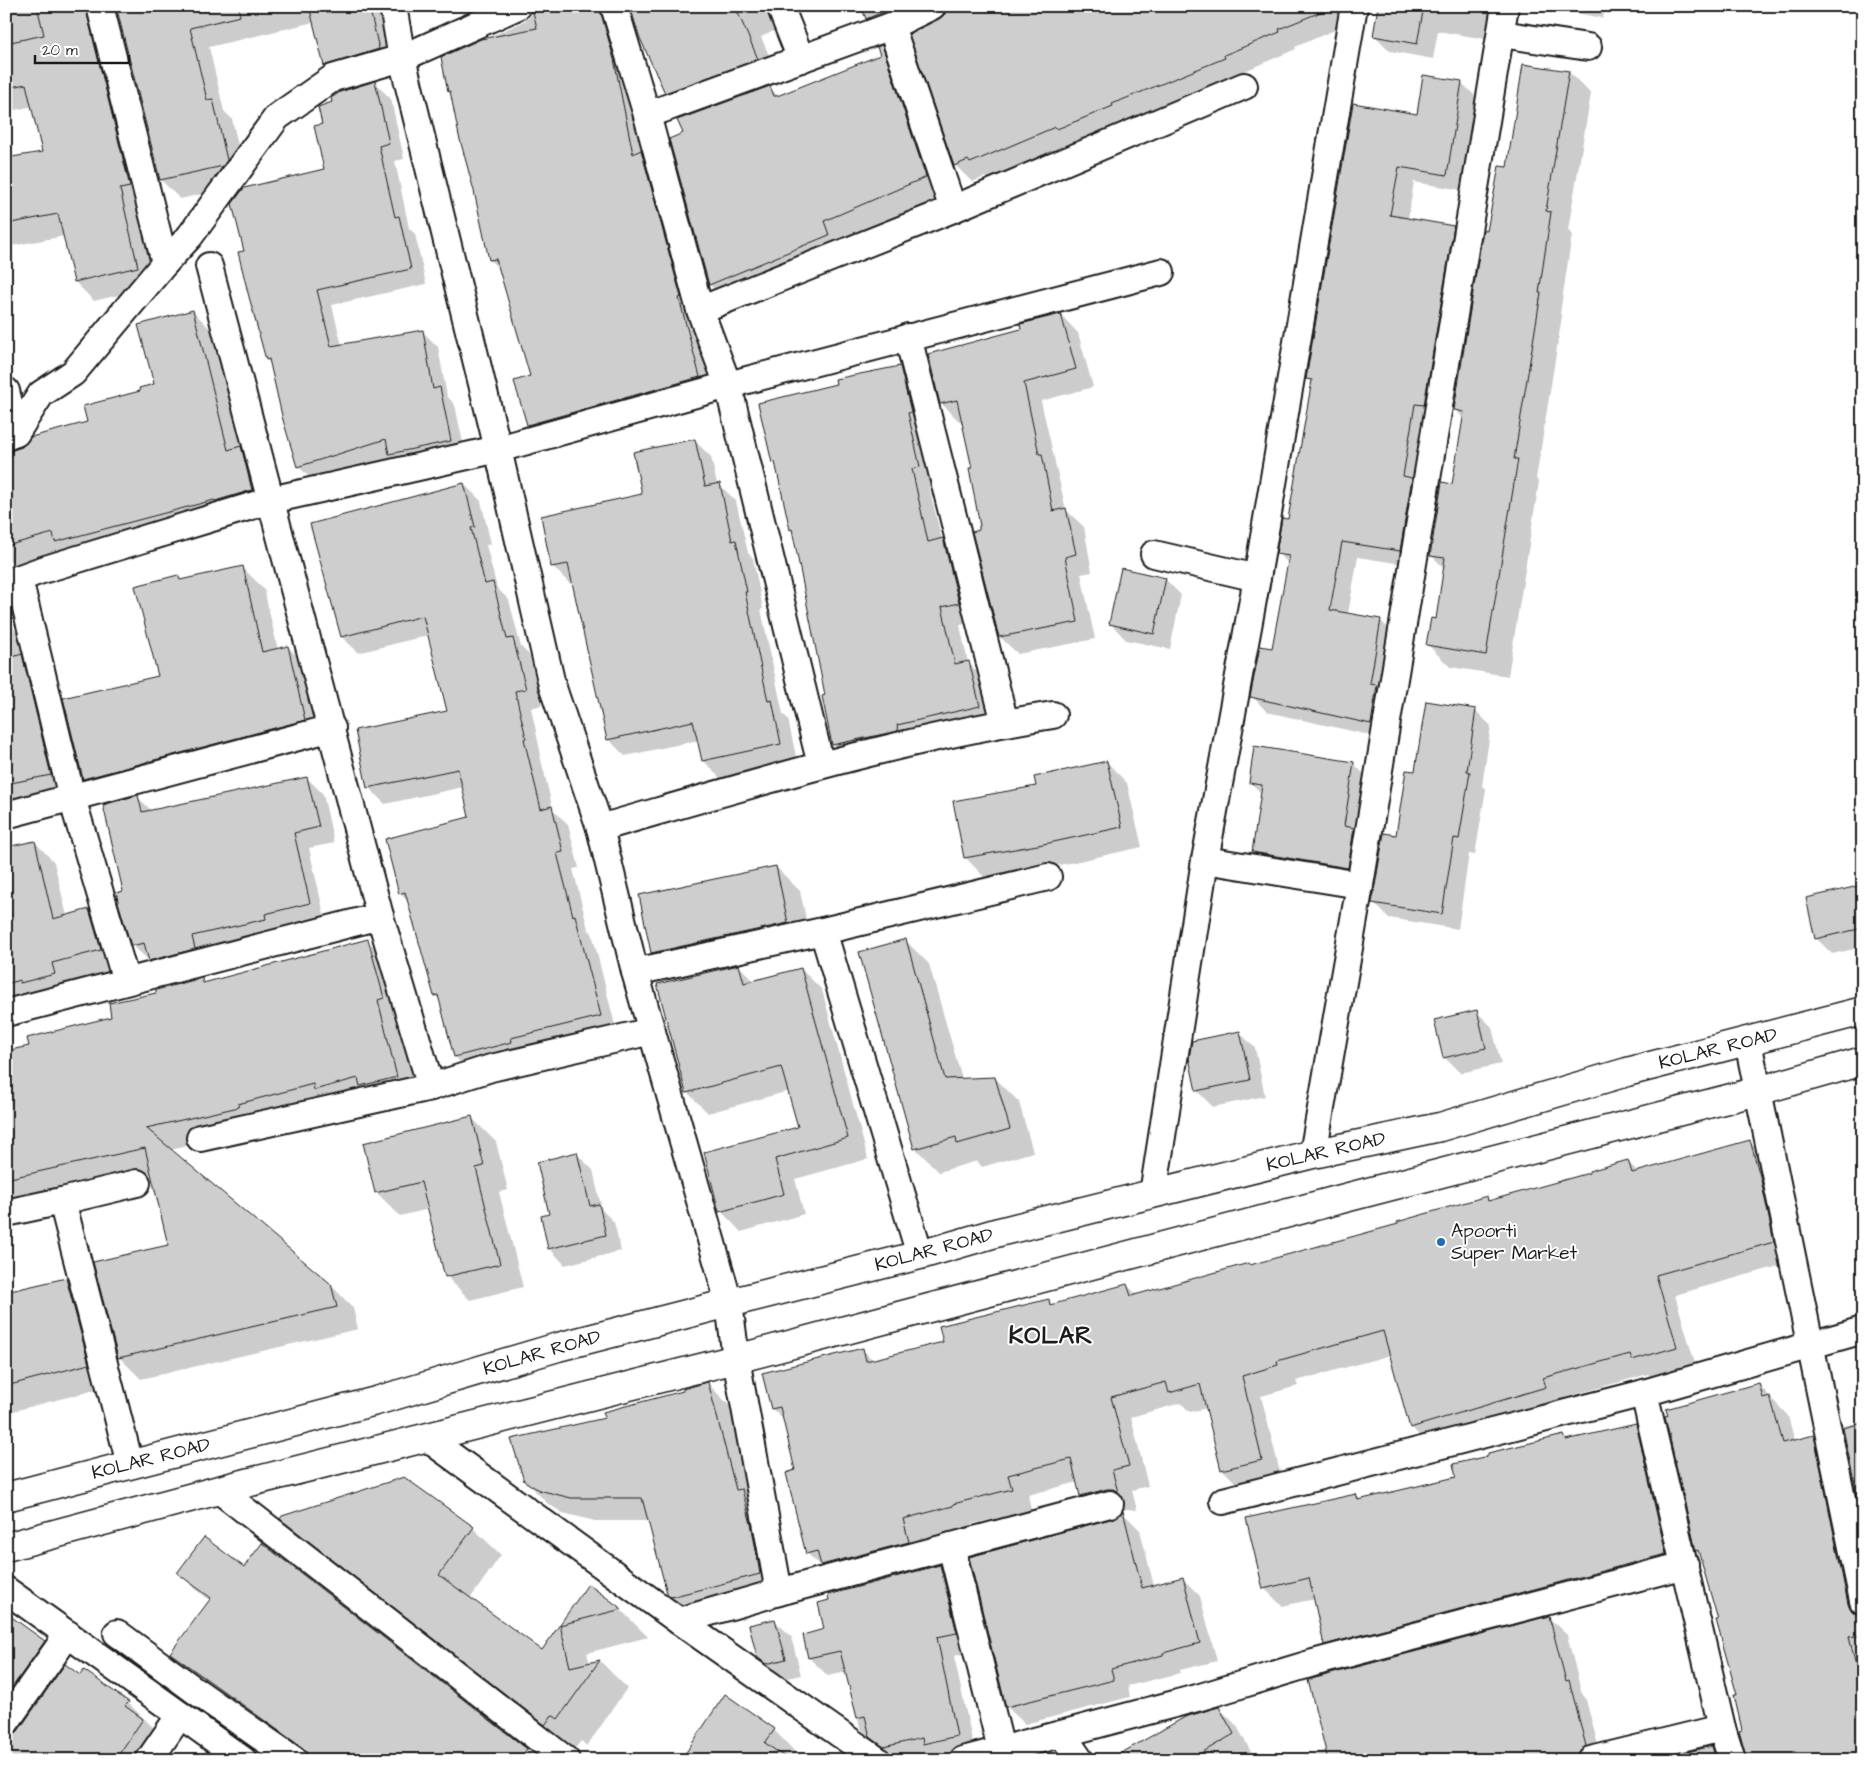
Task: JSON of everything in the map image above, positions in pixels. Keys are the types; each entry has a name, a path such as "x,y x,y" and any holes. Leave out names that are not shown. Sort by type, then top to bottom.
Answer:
{"main road":[{"name":"KOLAR ROAD","path":"6,1497 376,1401 558,1347 729,1302 999,1232 1313,1154 1440,1127 1627,1072 1863,1011"},
{"path":"6,1547 219,1490 736,1359 1863,1061"}],"street":[{"path":"100,6 165,262"},
{"path":"393,6 402,58 498,449 552,684 600,828 635,972 729,1302 736,1359 779,1592"},
{"path":"11,435 41,394 73,373 165,262 190,236 277,117 333,78 402,58 518,6"},
{"path":"614,6 647,115 700,310 728,385 821,765"},
{"path":"780,6 801,59"},
{"path":"647,115 891,26 932,6"},
{"path":"1153,1194 1205,860 1258,578 1354,6"},
{"path":"1313,1154 1360,885 1505,6"},
{"path":"891,26 953,209"},
{"path":"1501,34 1588,47"},
{"path":"700,310 953,209 1244,86"},
{"path":"209,266 380,916 431,1087"},
{"path":"126,981 72,798 13,581 39,571 271,500 498,449 728,385 1161,272"},
{"path":"908,337 1005,723"},
{"path":"6,391 11,435"},
{"path":"1154,554 1258,578"},
{"path":"600,828 821,765 1005,723 1053,715"},
{"path":"6,815 332,728"},
{"path":"1205,860 1360,885"},
{"path":"635,972 823,931 1048,877"},
{"path":"6,1013 380,916"},
{"path":"823,931 920,1254"},
{"path":"200,1138 431,1087 491,1068 652,1031"},
{"path":"1748,1042 1863,1601"},
{"path":"6,1213 137,1183"},
{"path":"62,1201 130,1464"},
{"path":"1223,1501 1644,1393 1863,1330"},
{"path":"1644,1393 1722,1728 1732,1760"},
{"path":"427,1438 679,1621 876,1760"},
{"path":"219,1490 550,1755"},
{"path":"679,1621 779,1592 1110,1504"},
{"path":"951,1546 1001,1749"},
{"path":"963,1760 1197,1698 1313,1663 1685,1565"},
{"path":"6,1590 243,1760"},
{"path":"117,1633 192,1689 294,1760"},
{"path":"6,1722 68,1634"},
{"path":"149,1760 180,1715"},
{"path":"1591,1760 1722,1728"},
{"path":"1062,1734 1080,1760"}],"building":[{"path":"37,6 85,6 130,187 120,189 138,267 74,282 58,214 6,224 6,158 42,152 26,84 6,88 6,43 44,35"},
{"path":"116,6 239,6 240,16 190,28 207,100 213,99 227,160 223,166 160,180"},
{"path":"309,6 369,6 379,49 324,66"},
{"path":"553,6 599,6 614,59 633,154 641,150 681,297 679,298 700,377 527,425 514,381 530,376 496,259 489,260 441,57 481,39 537,28 533,12"},
{"path":"630,6 735,6 758,59 665,93 639,36"},
{"path":"861,6 897,6 866,19"},
{"path":"947,6 1333,7 1279,29 1280,32 1224,55 1225,58 1112,104 1113,106 1057,129 1055,127 970,163 968,160 954,166 909,34 939,19 945,14"},
{"path":"1378,6 1424,6 1417,44 1373,36"},
{"path":"882,45 926,177 824,221 829,235 709,285 669,139 683,133 677,120 770,86 774,96 777,96 880,55 877,47"},
{"path":"1523,64 1569,71 1546,211 1551,212 1539,293 1541,293 1514,459 1518,459 1486,655 1426,645 1431,618 1436,619 1445,558 1430,556 1442,482 1452,484 1464,412 1454,410 1483,230 1487,231 1499,166 1507,167"},
{"path":"1423,75 1462,81 1447,175 1399,167 1390,215 1454,226 1424,405 1415,404 1403,476 1412,478 1400,551 1342,542 1330,610 1381,619 1370,684 1377,685 1371,724 1250,697 1260,646 1272,648 1289,556 1276,554 1282,518 1288,519 1312,380 1306,379 1353,103 1417,114"},
{"path":"375,81 389,143 379,146 395,217 399,216 411,269 317,290 331,346 423,330 433,389 440,387 451,441 389,454 386,439 297,467 283,420 269,359 266,360 248,293 238,252 244,251 232,204 244,188 324,169 314,126 322,124 318,107 332,102 331,98 340,92"},
{"path":"193,310 228,450 241,446 252,490 55,542 53,533 6,546 6,452 22,447 31,437 87,422 83,406 140,391 139,388 154,384 138,325"},
{"path":"1061,314 1076,369 1024,383 1039,454 1042,454 1053,511 1066,508 1076,554 1065,557 1078,622 999,637 972,532 979,530 980,526 969,468 972,468 957,400 940,404 928,354 1021,329 1020,324"},
{"path":"900,366 911,412 908,413 920,467 912,469 928,542 943,538 959,603 942,607 955,664 969,661 980,706 897,725 898,731 832,745 822,696 825,695 792,529 790,530 775,462 772,463 758,403 836,384 835,379"},
{"path":"695,439 705,486 720,483 732,541 736,540 768,701 772,700 781,744 702,761 693,721 607,740 568,564 551,567 541,516 642,494 633,452"},
{"path":"464,483 475,527 471,528 485,584 493,582 507,639 513,638 526,689 515,691 526,738 524,739 541,809 552,806 563,852 557,853 601,1016 511,1038 512,1042 454,1057 438,995 434,996 405,892 399,894 385,839 469,817 458,769 367,788 355,730 447,711 423,616 341,637 310,524"},
{"path":"243,566 262,652 288,646 305,720 83,779 63,698 158,676 135,586 178,575 180,580"},
{"path":"1121,568 1166,578 1154,634 1109,624"},
{"path":"22,654 51,775 6,784 6,659"},
{"path":"1426,701 1476,709 1467,771 1470,772 1459,839 1454,838 1442,914 1372,903 1384,833 1396,835 1406,770 1415,771"},
{"path":"1254,746 1354,762 1344,826 1354,828 1348,868 1252,852 1262,785 1249,783"},
{"path":"1107,761 1122,827 1049,843 964,858 953,801 1036,786 1034,777"},
{"path":"307,777 319,827 294,833 310,903 265,914 266,919 192,936 195,949 149,961 144,943 131,946 118,902 117,893 123,891 103,805 138,795 142,812"},
{"path":"35,841 53,919 89,909 101,950 52,963 55,974 20,983 20,980 6,984 6,847"},
{"path":"776,866 788,923 651,953 639,895"},
{"path":"1863,885 1863,928 1815,939 1806,898"},
{"path":"368,939 384,998 378,1000 397,1077 360,1086 358,1078 314,1090 313,1084 238,1104 239,1107 146,1128 331,1284 337,1307 118,1358 93,1262 168,1245 145,1148 6,1179 6,1051 29,1046 27,1038 111,1017 109,1003 156,993 156,990 202,978 203,983"},
{"path":"906,939 945,1079 995,1077 1010,1129 957,1144 956,1137 914,1149 859,952"},
{"path":"739,965 744,983 801,968 848,1138 775,1159 784,1194 719,1212 704,1152 798,1127 781,1067 686,1093 657,984"},
{"path":"1477,1010 1486,1048 1443,1058 1434,1020"},
{"path":"1240,1031 1250,1080 1196,1091 1189,1058 1192,1041"},
{"path":"472,1116 484,1166 476,1168 500,1264 445,1277 421,1182 375,1193 363,1143"},
{"path":"1750,1140 1761,1180 1774,1242 1656,1275 1677,1347 1632,1360 1630,1354 1543,1378 1546,1387 1410,1428 1383,1331 1277,1361 1278,1365 1242,1376 1262,1460 1221,1470 1200,1384 1169,1393 1166,1382 1111,1397 1129,1466 1112,1470 1118,1492 1113,1489 1107,1489 1080,1496 1071,1459 1008,1475 1012,1489 903,1519 909,1542 821,1565 817,1551 806,1554 786,1473 795,1470 780,1407 771,1409 762,1373 863,1348 866,1361 943,1342 939,1326 1049,1299 1050,1305 1127,1284 1131,1296 1398,1224 1397,1222 1487,1196 1488,1201 1589,1173 1589,1171 1628,1160 1632,1173"},
{"path":"577,1152 590,1206 599,1204 606,1235 548,1249 541,1216 549,1214 537,1162"},
{"path":"66,1278 89,1364 6,1386 6,1292"},
{"path":"708,1382 736,1490 742,1489 752,1528 760,1574 671,1597 667,1593 642,1498 571,1498 539,1490 524,1481 511,1439 605,1418 603,1412 683,1391 683,1389"},
{"path":"1759,1383 1763,1398 1770,1396 1783,1443 1814,1435 1848,1604 1852,1611 1863,1616 1863,1635 1849,1637 1863,1693 1863,1760 1747,1760 1739,1731 1742,1730 1734,1695 1737,1695 1716,1620 1718,1620 1698,1550 1696,1551 1665,1417 1668,1416 1666,1409"},
{"path":"1863,1423 1863,1525 1843,1428"},
{"path":"1636,1424 1666,1554 1324,1645 1309,1578 1263,1589 1246,1518 1356,1494 1358,1500 1456,1477 1453,1464 1488,1456 1488,1453 1564,1435 1566,1440"},
{"path":"404,1477 474,1527 439,1575 542,1650 588,1584 622,1609 560,1625 570,1667 600,1660 558,1719 552,1715 545,1725 280,1519 282,1516"},
{"path":"1123,1511 1142,1588 1183,1577 1200,1643 1111,1669 1114,1680 1006,1707 969,1557 1114,1518"},
{"path":"204,1537 244,1567 262,1543 527,1749 519,1760 309,1760 303,1748 170,1653 211,1598 177,1573"},
{"path":"940,1565 957,1633 937,1637 957,1736 923,1744 922,1738 884,1747 870,1737 865,1716 857,1718 840,1651 808,1658 803,1635 824,1629 818,1603 829,1600 828,1595"},
{"path":"6,1613 45,1641 6,1696"},
{"path":"1549,1616 1566,1681 1569,1680 1586,1746 1580,1750 1576,1760 1328,1760 1308,1680"},
{"path":"775,1619 786,1659 766,1664 757,1657 749,1625"},
{"path":"65,1664 80,1675 84,1670 129,1702 125,1706 143,1719 115,1760 6,1760 6,1737 18,1731"},
{"path":"725,1694 775,1729 765,1743 789,1760 681,1760"},
{"path":"1219,1707 1234,1734 1189,1760 1109,1760 1185,1717"},
{"path":"1712,1746 1716,1760 1660,1760 1660,1759"}],"place":[{"name":"Apoorti Super Market","path":"1441,1242"}],"district":[{"name":"KOLAR","path":"1051,1336"}]}
